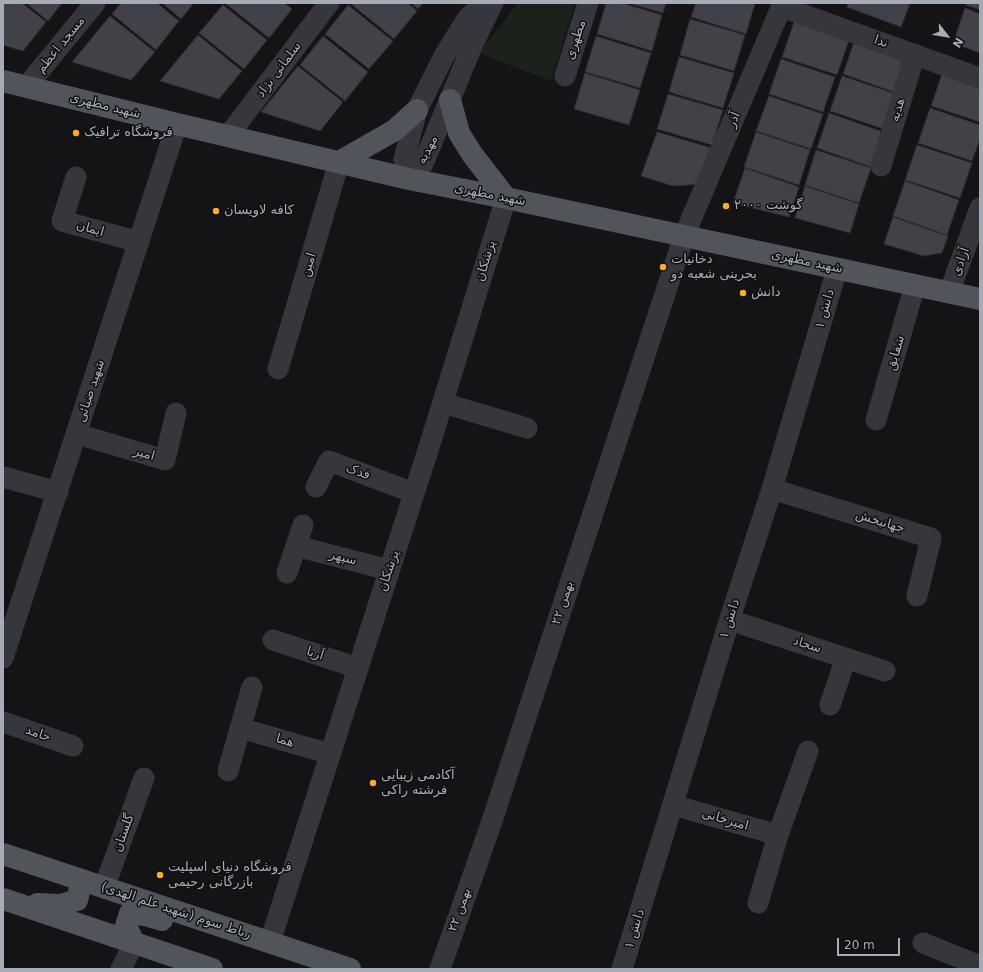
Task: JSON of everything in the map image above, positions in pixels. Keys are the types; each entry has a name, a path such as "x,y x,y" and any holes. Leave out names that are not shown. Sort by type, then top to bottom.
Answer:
{"main road":[{"name":"شهید مطهری","path":"3,81 409,179 506,198 980,300"},
{"path":"450,100 459,133 472,154 506,198"},
{"path":"340,162 395,130 417,110"},
{"name":"رباط سوم (شهید علم الهدی)","path":"3,854 350,969"},
{"path":"9,901 61,905 77,900 82,880"},
{"path":"9,901 212,969"},
{"path":"134,943 126,926 130,913 145,915 216,938 229,929"}],"street":[{"name":"مسجد اعظم","path":"27,86 95,3"},
{"name":"سلمانی نژاد","path":"228,136 330,3"},
{"name":"مهدیه","path":"409,179 404,159 417,110 447,50 467,19 483,3"},
{"name":"مهدیه","path":"409,179 424,164 473,44 493,3"},
{"name":"مطهری","path":"565,76 588,3"},
{"name":"ندا","path":"783,5 980,78"},
{"name":"آذر","path":"684,236 783,5"},
{"name":"هدیه","path":"881,166 915,54"},
{"name":"شهید ضیائی","path":"3,657 177,124"},
{"name":"امین","path":"278,369 340,162"},
{"name":"ایمان","path":"76,177 62,221 139,242"},
{"name":"پزشکان","path":"270,942 414,493 506,198"},
{"name":"آزادی","path":"949,293 980,208"},
{"name":"۲۲ بهمن","path":"440,969 491,824 684,236"},
{"name":"دانش ۱","path":"622,969 772,489 837,269"},
{"name":"شقایق","path":"876,420 915,285"},
{"path":"442,403 527,428"},
{"name":"امیر","path":"77,434 165,460 176,413"},
{"name":"فدک","path":"316,487 328,461 414,493"},
{"path":"3,477 58,492"},
{"name":"جهانبخش","path":"772,489 931,538 916,596"},
{"path":"287,573 304,525"},
{"name":"سپهر","path":"296,546 389,570"},
{"name":"سجاد","path":"730,620 885,670"},
{"name":"آریا","path":"273,640 358,668"},
{"path":"830,705 846,658"},
{"path":"228,771 252,687"},
{"name":"حامد","path":"3,722 73,746"},
{"name":"هما","path":"240,728 330,754"},
{"path":"758,903 778,835 808,751"},
{"name":"گلستان","path":"104,888 144,778"},
{"name":"امیرخانی","path":"673,805 778,835"},
{"path":"121,969 134,943"},
{"path":"924,943 980,966"}],"shaded area":[{"path":"518,3 575,3 551,81 479,53"}],"building":[{"path":"3,3 22,3 46,22 23,51 3,45"},
{"path":"26,3 62,3 48,21"},
{"path":"121,3 157,3 179,21 156,50 112,14"},
{"path":"162,3 194,3 181,19"},
{"path":"225,3 284,3 292,9 269,38"},
{"path":"350,3 408,3 417,11 394,39"},
{"path":"411,3 423,3 418,9"},
{"path":"606,3 621,3 662,15 652,51 597,34"},
{"path":"628,3 666,3 663,13"},
{"path":"696,3 755,3 746,34 691,17"},
{"path":"848,3 910,3 901,27 847,7"},
{"path":"966,3 980,3 980,10 966,5"},
{"path":"223,5 267,40 244,69 199,33"},
{"path":"348,5 393,41 369,69 325,34"},
{"path":"965,8 980,14 980,53 953,43"},
{"path":"110,16 155,52 131,80 72,62"},
{"path":"690,19 745,35 734,71 680,55"},
{"path":"794,22 849,40 837,75 782,57"},
{"path":"198,35 242,71 219,99 160,81"},
{"path":"323,36 368,72 345,101 300,65"},
{"path":"596,36 651,53 640,88 585,72"},
{"path":"855,39 909,58 897,93 843,74"},
{"path":"679,57 734,73 723,108 669,92"},
{"path":"781,59 835,77 823,112 769,94"},
{"path":"298,66 343,102 320,131 261,112"},
{"path":"943,71 980,83 980,122 931,106"},
{"path":"585,73 640,90 629,125 574,109"},
{"path":"842,76 896,94 884,129 830,111"},
{"path":"668,94 723,110 712,145 657,129"},
{"path":"769,96 823,114 811,149 756,131"},
{"path":"930,108 980,125 980,139 972,161 918,143"},
{"path":"829,113 883,132 871,167 817,148"},
{"path":"657,132 712,148 701,184 673,186 641,176"},
{"path":"756,132 810,150 799,185 744,167"},
{"path":"917,145 972,163 960,198 905,180"},
{"path":"816,150 871,168 859,203 805,185"},
{"path":"745,168 799,187 789,217 733,203"},
{"path":"905,181 959,200 947,235 893,216"},
{"path":"805,186 859,204 850,233 795,218"},
{"path":"893,217 948,236 942,253 924,256 884,244"}],"place":[{"name":"فروشگاه ترافیک","path":"76,133"},
{"name":"گوشت ۲۰۰۰","path":"726,206"},
{"name":"کافه لاویسان","path":"216,211"},
{"name":"دخانیات بحرینی شعبه دو","path":"663,267"},
{"name":"دانش","path":"743,293"},
{"name":"آکادمی زیبایی فرشته راکی","path":"373,783"},
{"name":"فروشگاه دنیای اسپلیت بازرگانی رحیمی","path":"160,875"}]}
